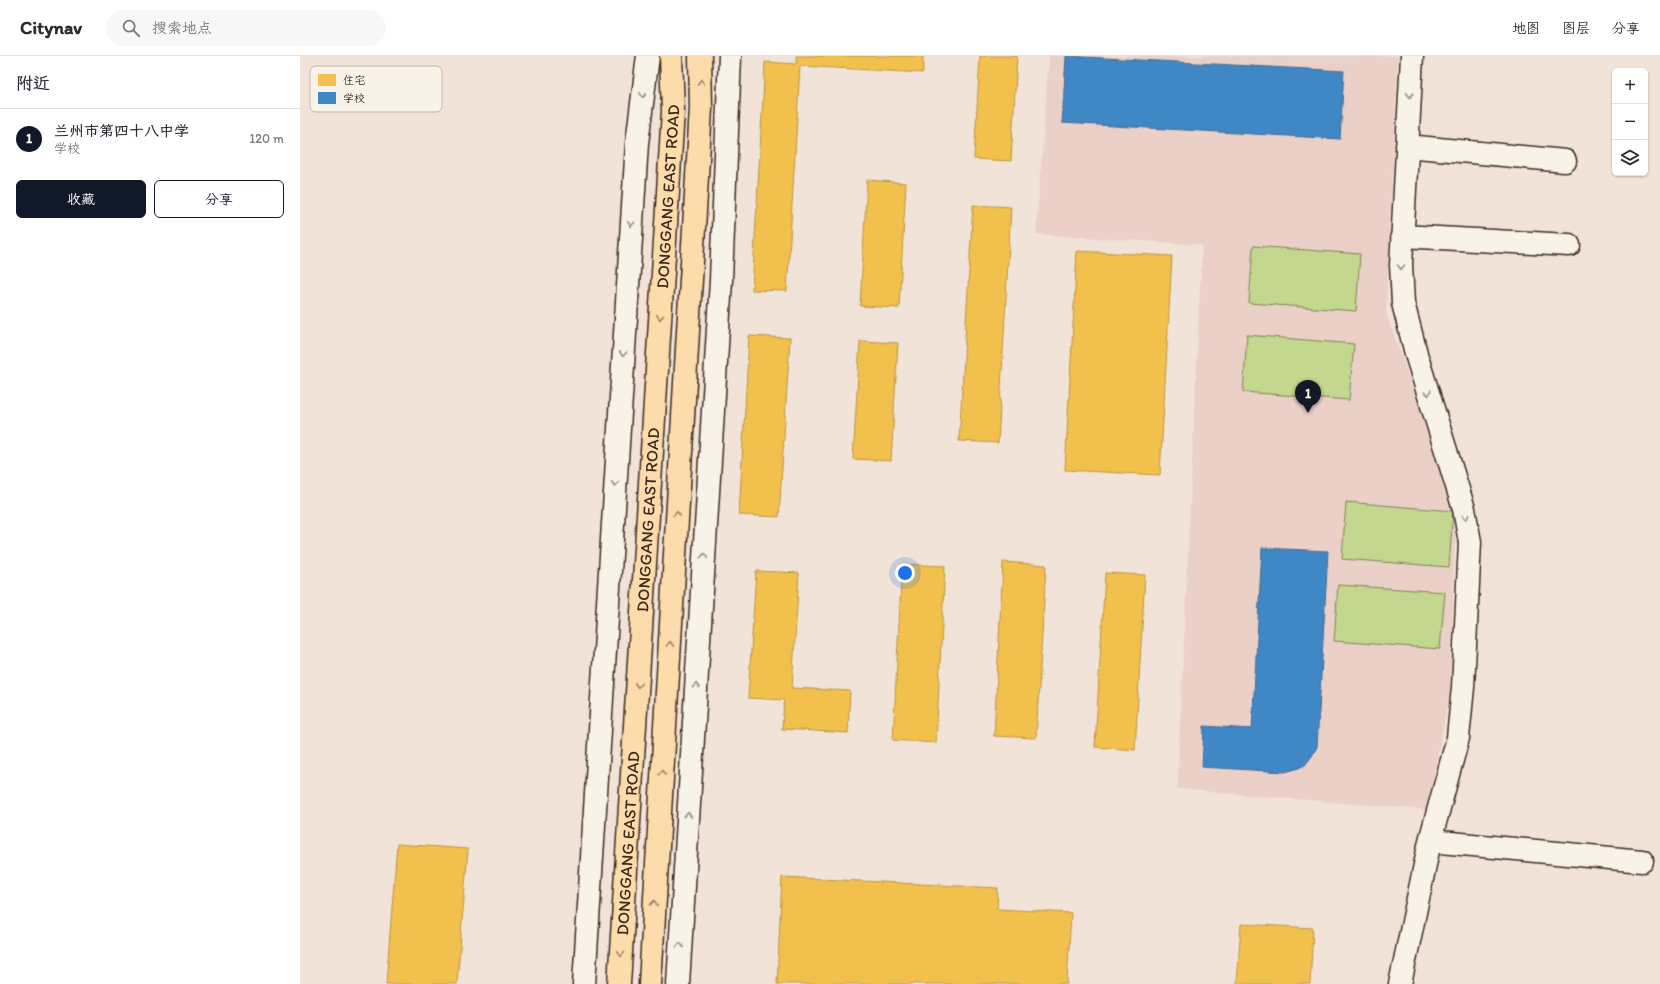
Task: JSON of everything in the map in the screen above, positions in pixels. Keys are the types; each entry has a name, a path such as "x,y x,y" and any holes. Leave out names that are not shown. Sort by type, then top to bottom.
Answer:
{"main road":[{"name":"DONGGANG EAST ROAD","path":"620,984 673,111 671,56"},
{"name":"DONGGANG EAST ROAD","path":"650,984 701,108 700,56"}],"street":[{"path":"584,984 637,143 648,56"},
{"path":"678,984 721,280 730,56"},
{"path":"1400,984 1430,841 1458,738 1463,688 1470,542 1464,509 1417,357 1403,303 1401,265 1402,236 1412,56"},
{"path":"1407,146 1565,161"},
{"path":"1402,236 1569,246"},
{"path":"1430,841 1642,861"}],"shaded area":[{"path":"1049,56 1398,56 1386,312 1456,513 1450,692 1427,810 1177,789 1202,245 1036,234"}],"green space":[{"path":"1253,246 1360,254 1356,311 1249,303"},
{"path":"1247,335 1354,344 1349,400 1243,392"},
{"path":"1346,502 1453,511 1449,567 1342,559"},
{"path":"1338,585 1445,592 1440,649 1334,641"}],"building: 住宅":[{"path":"796,56 923,56 923,73 800,66 787,291 752,290 765,62 796,64"},
{"path":"980,56 1017,56 1011,161 974,159"},
{"path":"867,180 906,183 899,308 860,306"},
{"path":"973,205 1011,207 998,443 959,441"},
{"path":"1077,251 1172,256 1160,475 1065,470"},
{"path":"749,336 790,338 779,517 739,515"},
{"path":"860,341 898,343 891,461 853,459"},
{"path":"1003,562 1046,565 1036,738 994,736"},
{"path":"902,564 945,566 936,743 893,740"},
{"path":"756,571 799,573 792,688 850,691 848,733 782,729 784,700 748,698"},
{"path":"1105,573 1145,575 1135,750 1095,747"},
{"path":"397,844 468,849 457,984 386,984"},
{"path":"782,877 998,888 997,909 1071,913 1067,984 777,984"},
{"path":"1241,924 1313,928 1310,984 1237,984"}],"building: 学校":[{"path":"1066,56 1344,71 1340,139 1062,123"},
{"path":"1262,548 1328,551 1317,747 1305,765 1285,772 1202,767 1204,726 1252,729"}],"place":[{"name":"兰州市第四十八中学","path":"1308,413"}]}
